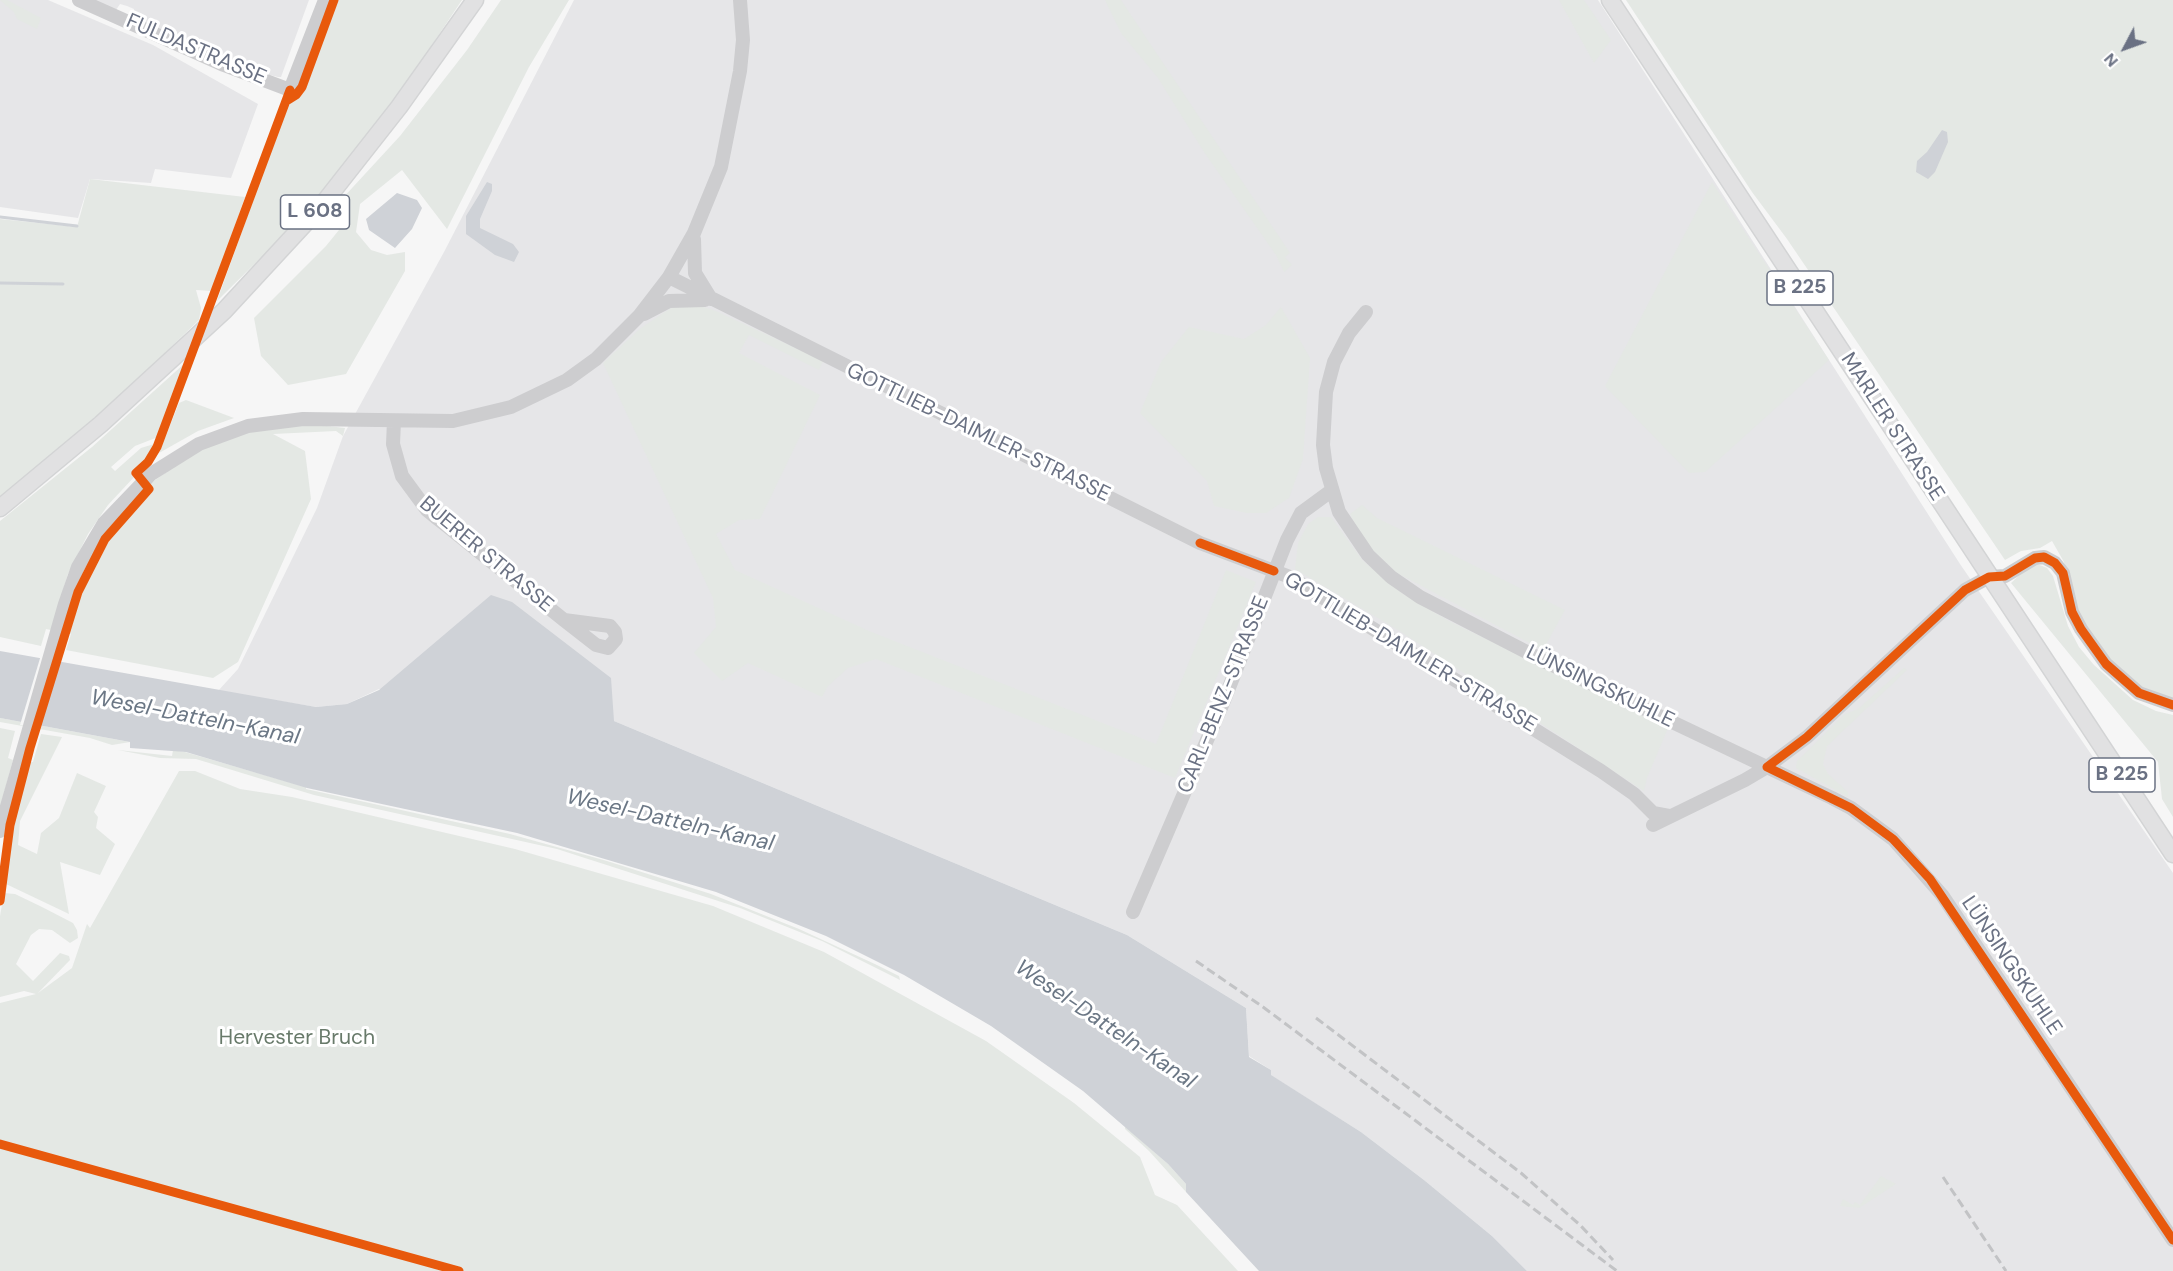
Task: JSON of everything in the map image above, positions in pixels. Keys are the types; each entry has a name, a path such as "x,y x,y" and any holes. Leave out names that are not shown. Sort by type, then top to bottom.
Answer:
{"main road":[{"name":"L 608","path":"0,508 101,424 188,346 224,310 322,205 399,107 475,0"},
{"name":"MARLER STRASSE","path":"1610,0 2173,854"}],"street":[{"name":"FULDASTRASSE","path":"79,0 224,65 290,90 325,0"},
{"path":"0,831 73,580 93,539 124,500 151,474 173,458 212,438 257,424 303,419 460,420 525,401 560,384 596,359 639,316 669,277 694,233 721,167 734,106 743,40 740,0"},
{"path":"694,233 694,267 712,301"},
{"name":"GOTTLIEB-DAIMLER-STRASSE","path":"669,277 712,301 1200,543 1274,571 1321,594 1601,771 1634,794 1653,813 1669,816"},
{"name":"GOTTLIEB-DAIMLER-STRASSE","path":"639,316 669,301 686,299 712,301"},
{"name":"LÜNSINGSKUHLE","path":"1366,312 1341,348 1326,392 1323,445 1331,491 1346,525 1363,549 1385,572 1420,597 1548,663 1851,808 1877,826 1930,879 2173,1240"},
{"name":"BUERER STRASSE","path":"394,421 393,444 396,460 402,476 417,499 564,620"},
{"name":"CARL-BENZ-STRASSE","path":"1133,912 1223,703 1274,571 1301,513 1331,491"},
{"path":"1653,825 1745,780 1767,766 1807,737 1965,590 1989,577 2006,576 2035,558 2044,556 2055,563 2063,573 2072,612 2080,629 2106,664 2139,693 2173,705"}],"shaded area":[{"path":"0,0 48,0 153,45 258,104 231,178 155,169 151,183 90,179 78,218 0,207"},
{"path":"93,0 309,0 281,77 278,77 261,73 134,18 134,9 127,6 120,4 116,10"},
{"path":"574,0 1598,0 1960,564 2173,873 2173,1271 1527,1271 1492,1236 1424,1180 1361,1132 1270,1075 1271,1070 1249,1056 1246,1008 1127,935 614,721 379,689 347,704 316,707 218,691 238,669 317,508 343,436 444,252"}],"green space":[{"path":"0,0 7,0 41,18 37,29 17,19 14,12"},
{"path":"335,0 462,0 377,127 295,224 217,301 288,103 300,95"},
{"path":"501,0 569,0 529,67 447,229 402,170 360,204 356,232 371,250 387,255 405,252 405,271 346,374 288,385 261,356 254,318 326,246 343,225 341,200 400,136 467,50"},
{"path":"1105,0 1121,0 1290,253 1285,257 1292,265 1284,272 1276,255 1204,152 1158,78 1121,33"},
{"path":"1559,0 1584,0 1611,40 1594,63"},
{"path":"1626,0 2173,0 2173,702 2154,698 2091,642 2071,595 2064,562 2052,541 2040,548 2021,551 2005,560 1787,239 1752,192"},
{"path":"90,179 245,197 212,291 196,290 201,308 199,320 117,399 0,497 0,219 77,227"},
{"path":"1712,182 1829,360 1705,472 1689,473 1605,386"},
{"path":"677,304 694,304 716,311 823,361 819,370 749,335 739,353 820,395 760,519 739,520 716,534 735,570 869,631 1156,744 1226,570 1256,582 1175,778 876,659 848,668 828,686 822,697 748,663 722,681 694,653 716,627 713,598 603,363 641,328"},
{"path":"1281,307 1310,358 1303,459 1289,498 1266,513 1247,513 1214,506 1207,481 1140,413 1161,362 1189,327 1244,339 1266,325"},
{"path":"185,363 158,437 135,446 111,467 115,471 141,448 154,444 147,461 132,472 135,476 108,505 88,534 68,574 51,630 46,629 41,646 0,637 0,521 92,447"},
{"path":"186,400 234,418 198,431 159,453 179,403"},
{"path":"319,425 345,428 343,436 336,431 273,434 305,451 311,499 238,662 213,678 66,650 71,634 68,633 88,575 112,533 152,490 148,485 197,451 234,435 272,427"},
{"path":"1362,505 1377,518 1565,610 1543,650 1397,573 1364,542 1350,514"},
{"path":"1318,517 1331,517 1363,561 1403,594 1449,621 1668,728 1647,778 1644,791 1398,630 1295,569 1298,543 1308,524"},
{"path":"2037,564 2047,568 2053,576 2068,626 2079,647 2094,665 2133,700 2156,711 2173,715 2173,817 2162,799 2158,762 2011,583 2026,569"},
{"path":"1904,668 1907,670 1827,746 1823,764 1828,774 1848,792 1848,797 1796,768 1797,761 1845,714 1858,709"},
{"path":"0,718 130,742 112,745 90,738 0,722"},
{"path":"0,728 15,731 8,758 13,760 0,808"},
{"path":"41,734 62,737 20,821 18,845 37,854 41,833 59,818 77,773 106,786 94,812 98,817 96,828 115,844 100,875 60,862 69,914 4,881 13,819"},
{"path":"118,750 172,756 173,750 185,752 306,787 306,789 510,834 607,861 711,894 799,929 899,976 900,980 822,941 740,908 557,849 314,795 196,759 160,758"},
{"name":"Hervester Bruch","path":"179,771 195,771 240,789 292,797 515,849 713,906 824,952 986,1041 1074,1103 1140,1157 1155,1195 1177,1205 1238,1271 0,1271 0,1003 36,994 24,991 0,997 0,916 4,893 15,894 42,907 73,923 77,930 78,938 70,943 52,930 39,929 31,935 16,964 33,981 60,953 69,956 70,960 38,993 72,968 87,924 90,928"},
{"path":"1125,1126 1168,1164 1186,1184 1186,1192 1149,1151 1125,1129"},
{"path":"1881,1176 1896,1184 1859,1208 1840,1206 1843,1199 1853,1205 1855,1202 1860,1205"}],"water":[{"path":"1942,130 1947,132 1948,142 1935,172 1928,179 1916,172 1917,161 1927,152"},
{"path":"487,182 492,184 492,191 480,219 480,228 513,244 519,252 514,262 495,255 466,234 466,216"},
{"path":"397,193 417,200 422,208 412,229 395,248 369,230 366,219"},
{"name":"Wesel-Datteln-Kanal","path":"491,595 512,602 611,678 614,721 1127,935 1246,1008 1249,1057 1271,1070 1271,1075 1361,1132 1424,1180 1492,1236 1527,1271 1259,1271 1186,1192 1186,1184 1168,1164 1083,1091 991,1026 904,975 826,936 716,892 517,833 307,788 186,752 130,748 130,742 0,718 0,651 316,707 347,704 379,690"}],"pier":[{"path":"41,655 60,659 40,728 20,725"}],"waterway":[{"path":"0,217 77,226"},
{"path":"0,283 63,284"}],"railway":[{"path":"1196,961 1263,1007 1617,1271"},
{"path":"1316,1018 1521,1173 1580,1225 1613,1260"},
{"path":"1943,1177 2006,1271"}],"cycle path":[{"path":"288,100 302,87 334,0"},
{"path":"0,901 10,825 30,748 78,592 105,539 149,489 136,473 148,462 157,447 290,90"},
{"path":"1200,543 1274,571"},
{"path":"2173,705 2139,693 2106,664 2072,612 2063,573 2055,563 2044,557 2035,558 2005,576 1989,577 1965,590 1807,737 1767,767 1851,808 1893,839 1930,879 2173,1240"},
{"path":"0,1144 459,1271"}]}
